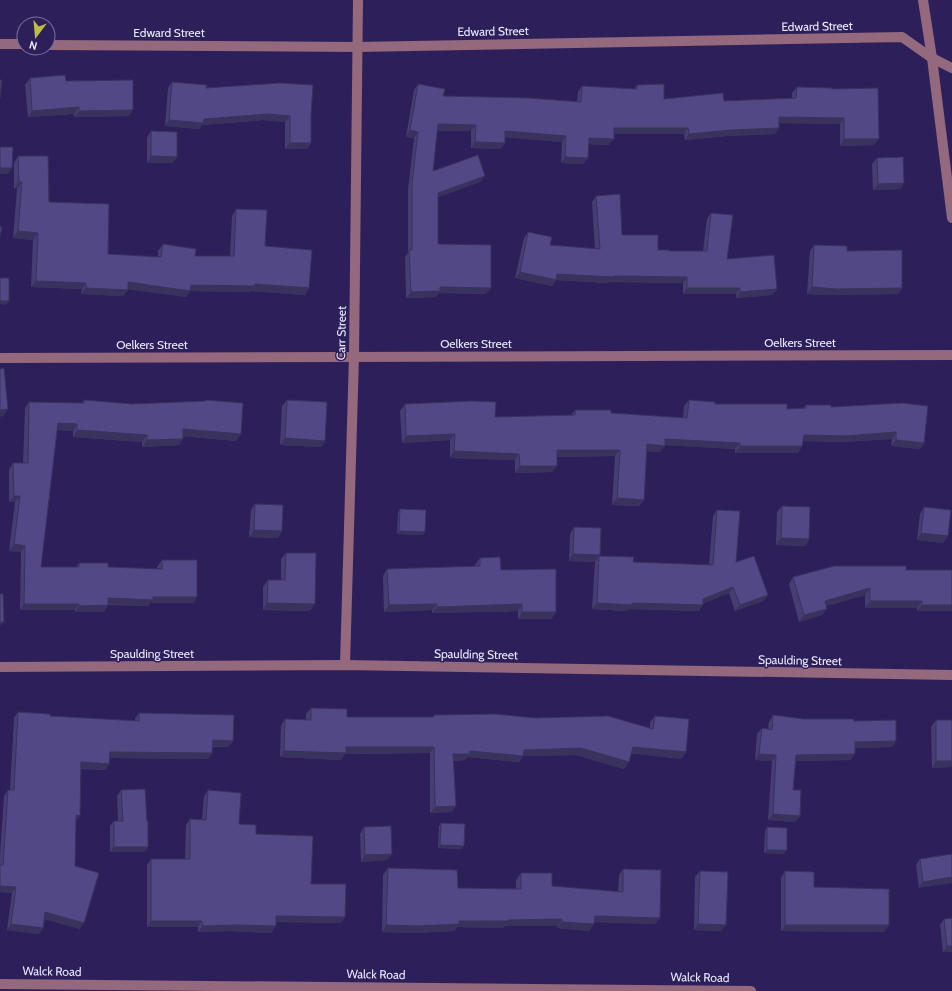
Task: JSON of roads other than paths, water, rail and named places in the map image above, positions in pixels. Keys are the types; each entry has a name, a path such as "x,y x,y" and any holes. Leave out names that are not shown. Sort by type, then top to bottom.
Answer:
{"street":[{"name":"Carr Street","path":"345,665 354,356 358,0"},
{"path":"923,0 932,58 952,218"},
{"name":"Edward Street","path":"56,45 357,47 902,37 932,58 952,68"},
{"path":"0,44 16,44"},
{"name":"Oelkers Street","path":"0,358 952,355"},
{"name":"Spaulding Street","path":"0,667 345,665 952,675"},
{"name":"Walck Road","path":"0,984 752,991"}]}
